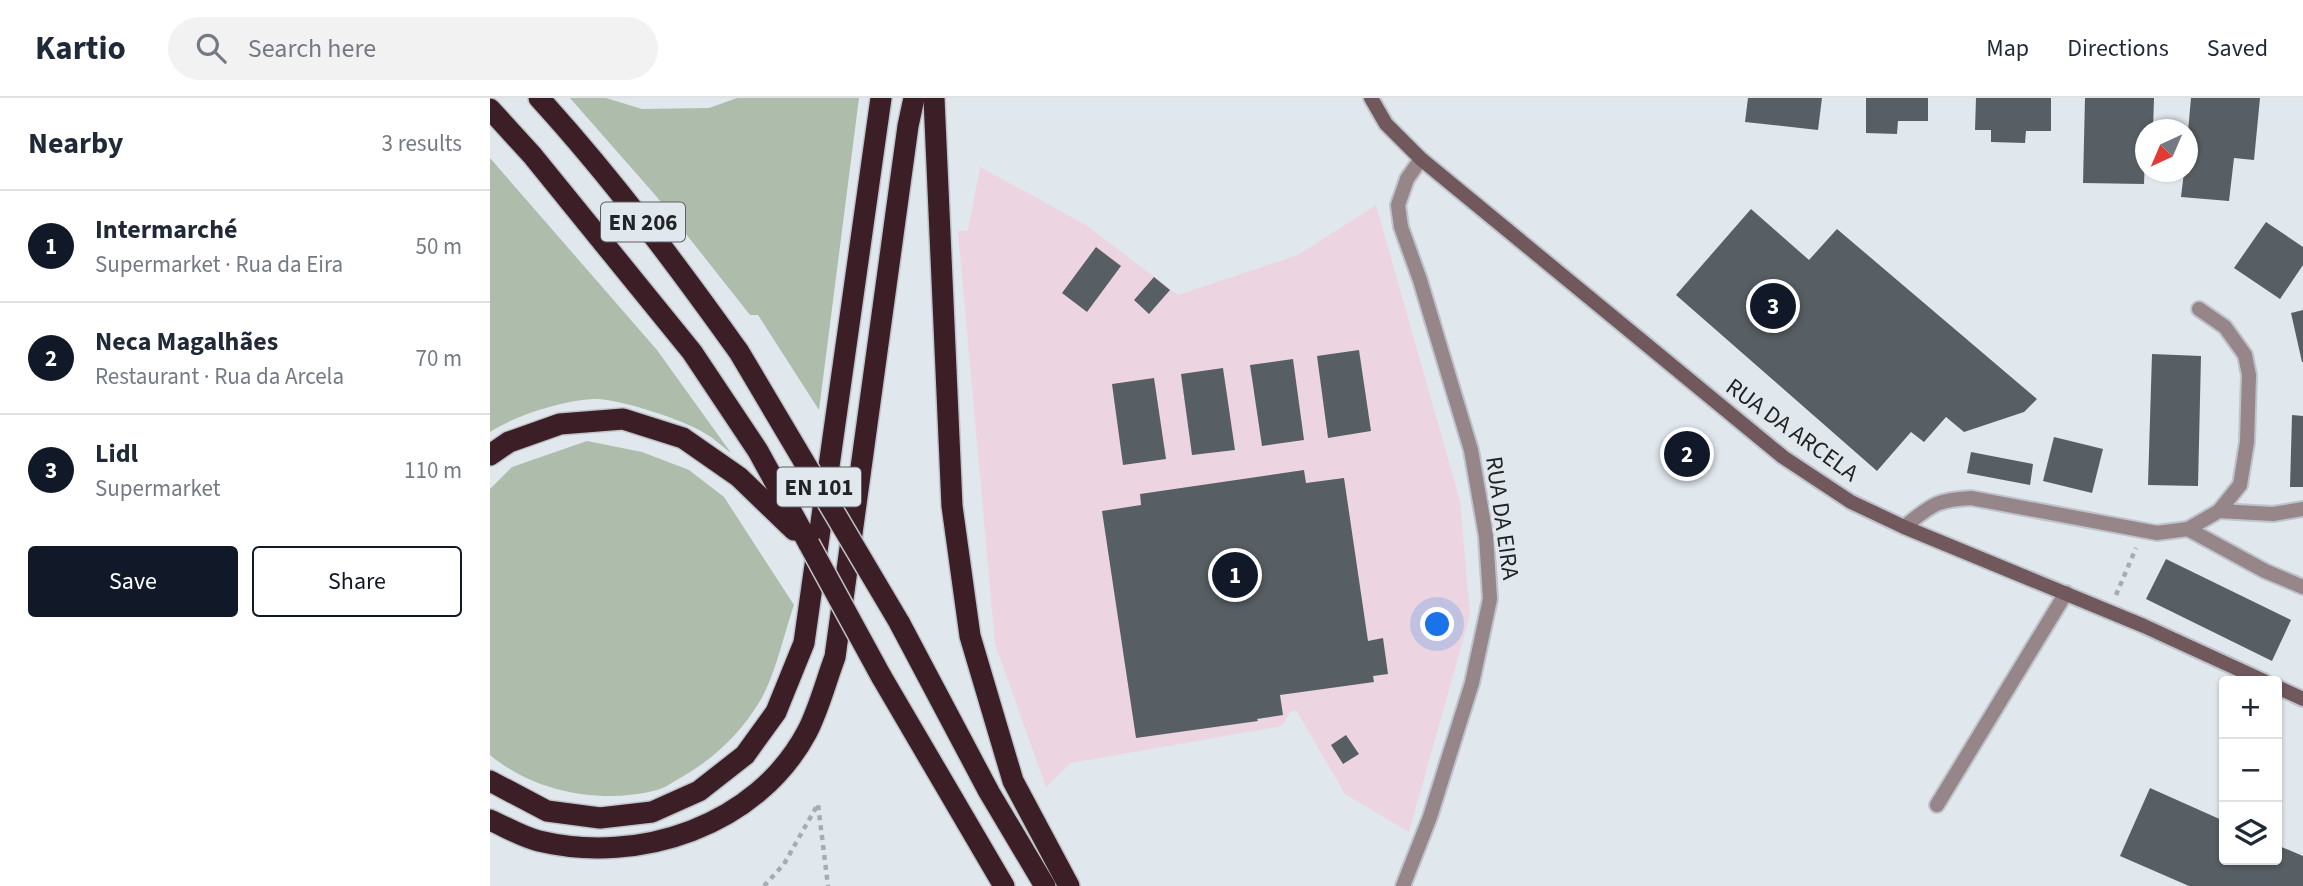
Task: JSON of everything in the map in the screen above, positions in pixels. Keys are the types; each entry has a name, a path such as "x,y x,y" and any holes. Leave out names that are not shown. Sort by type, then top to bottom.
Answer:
{"highway":[{"name":"EN 206","path":"538,98 569,131 670,255 739,352"},
{"path":"490,781 547,811 600,818 652,812 699,791 746,755 776,712 804,643 881,98"},
{"path":"490,820 537,841 588,848 600,849 663,841 723,818 773,779 807,732 835,657 904,153 914,98"},
{"path":"934,98 952,506 970,636 1013,781 1069,886"},
{"name":"EN 206","path":"490,109 533,155 692,352 758,451"},
{"name":"EN 101","path":"739,352 899,622 989,792 1045,886"},
{"path":"490,455 509,442 560,424 623,419 683,438 739,477 809,544"},
{"name":"EN 101","path":"758,451 881,676 1004,886"}],"street":[{"name":"RUA DA ARCELA","path":"1371,98 1386,124 1421,159 1783,457 1851,502 2253,676"},
{"name":"RUA DA EIRA","path":"1404,886 1430,817 1472,683 1490,599 1486,536 1471,450 1420,279 1401,226 1398,205 1407,179 1421,159"},
{"path":"1904,527 1926,509 1944,499 1971,498 2157,533 2188,529 2219,511 2240,485 2246,442 2249,375 2245,355 2225,327 2199,309"},
{"path":"2219,511 2273,514 2303,509"},
{"path":"2188,529 2265,571 2303,587"},
{"path":"1937,805 2066,593"},
{"path":"2282,689 2303,699"}],"path":[{"path":"2109,612 2143,531"},
{"path":"764,886 784,864 818,804 828,886"}],"shaded area":[{"path":"980,167 1086,225 1178,295 1298,255 1376,205 1460,501 1470,615 1409,832 1345,794 1296,710 1290,712 1282,726 1071,763 1046,787 995,644 958,231 968,231"}],"green space":[{"path":"570,98 606,98 642,109 709,108 737,98 859,98 819,410 758,315 750,315 656,196"},
{"path":"490,158 657,350 731,453 709,436 684,423 637,407 598,399 542,409 490,432"},
{"path":"587,441 642,452 689,470 724,497 794,605 770,680 744,724 725,745 692,771 663,788 636,794 613,796 569,792 527,778 490,755 490,489 512,467"}],"building":[{"path":"1748,98 1822,98 1818,130 1745,122"},
{"path":"1866,98 1928,98 1928,121 1898,121 1897,134 1866,133"},
{"path":"1976,98 2051,98 2051,131 2026,131 2025,143 1991,142 1991,130 1975,130"},
{"path":"2085,98 2154,98 2153,119 2135,119 2135,182 2144,184 2083,183"},
{"path":"2191,98 2260,98 2254,160 2234,158 2229,201 2181,197 2183,182 2198,182 2198,119 2189,119"},
{"path":"1751,209 1809,260 1837,229 2037,399 2024,412 1964,432 1946,417 1924,442 1911,432 1877,471 1676,295"},
{"path":"2266,222 2303,247 2303,265 2280,299 2234,268"},
{"path":"1096,247 1121,266 1087,312 1062,293"},
{"path":"1154,277 1170,290 1149,314 1134,300"},
{"path":"2303,310 2303,362 2302,362 2291,313"},
{"path":"1359,350 1371,431 1328,438 1317,356"},
{"path":"2152,354 2201,356 2198,486 2148,485"},
{"path":"1293,359 1304,440 1262,446 1250,365"},
{"path":"1223,368 1235,450 1192,455 1181,374"},
{"path":"1154,378 1166,459 1123,465 1112,384"},
{"path":"2292,415 2303,416 2303,487 2290,487"},
{"path":"2054,437 2103,449 2092,493 2043,481"},
{"path":"1971,452 2033,464 2030,485 1967,473"},
{"path":"1304,470 1306,483 1344,478 1368,641 1383,638 1388,674 1373,676 1374,682 1280,695 1283,715 1136,738 1102,511 1141,505 1140,494"},
{"path":"2166,559 2291,620 2272,661 2146,599"},
{"path":"1346,735 1359,754 1343,764 1331,745"},
{"path":"2150,788 2219,819 2219,865 2282,865 2282,847 2303,856 2303,886 2189,886 2120,856"}],"place":[{"name":"Lidl","path":"1773,306"},
{"name":"Neca Magalhães","path":"1687,454"},
{"name":"Intermarché","path":"1235,575"}]}
